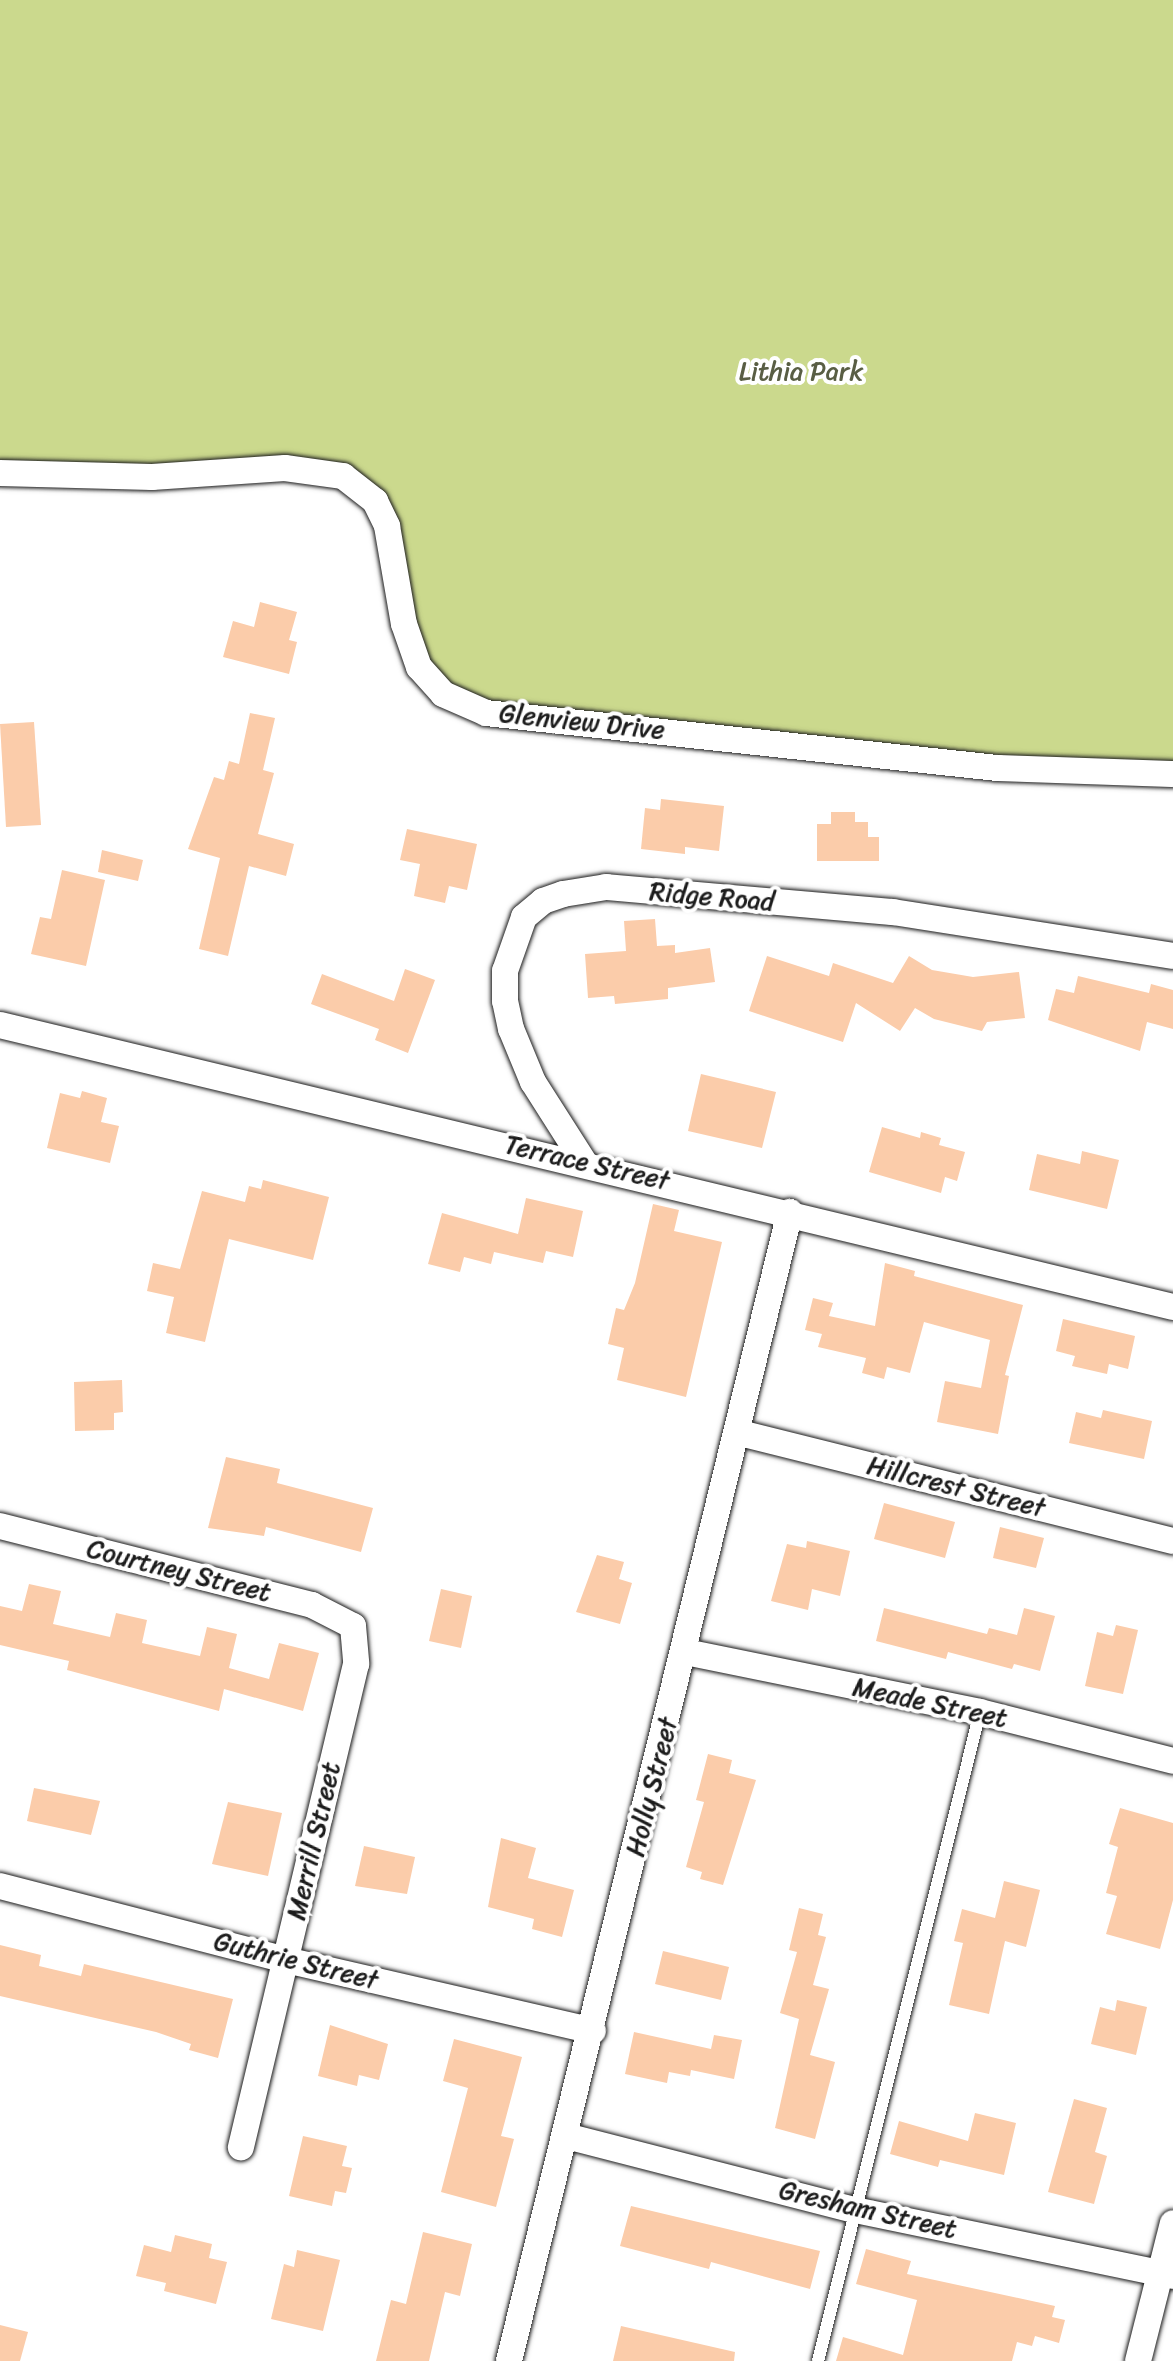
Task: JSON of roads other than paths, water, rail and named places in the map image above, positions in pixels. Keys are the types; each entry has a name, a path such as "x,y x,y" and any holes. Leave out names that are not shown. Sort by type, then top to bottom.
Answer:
{"street":[{"name":"Glenview Drive","path":"0,473 152,477 285,468 343,476 375,501 387,526 404,624 419,667 443,694 486,713 997,768 1173,774"},
{"name":"Ridge Road","path":"584,1162 533,1082 511,1029 505,1001 505,971 524,917 543,901 563,894 606,887 893,912 1100,940 1173,956"},
{"name":"Terrace Street","path":"0,1025 584,1162 1173,1307"},
{"name":"Holly Street","path":"509,2361 740,1433 790,1212"},
{"name":"Hillcrest Street","path":"740,1433 1173,1541"},
{"name":"Courtney Street","path":"0,1526 312,1605 353,1626"},
{"name":"Merrill Street","path":"241,2148 356,1664 353,1626"},
{"name":"Meade Street","path":"686,1652 980,1712 1173,1761"},
{"name":"Guthrie Street","path":"0,1886 286,1960 593,2031"},
{"name":"Gresham Street","path":"566,2136 855,2210 1166,2275"},
{"path":"1138,2361 1166,2275 1173,2223"}],"lane":[{"path":"818,2361 980,1712"}],"park label":[{"name":"Lithia Park","path":"801,372"}]}
